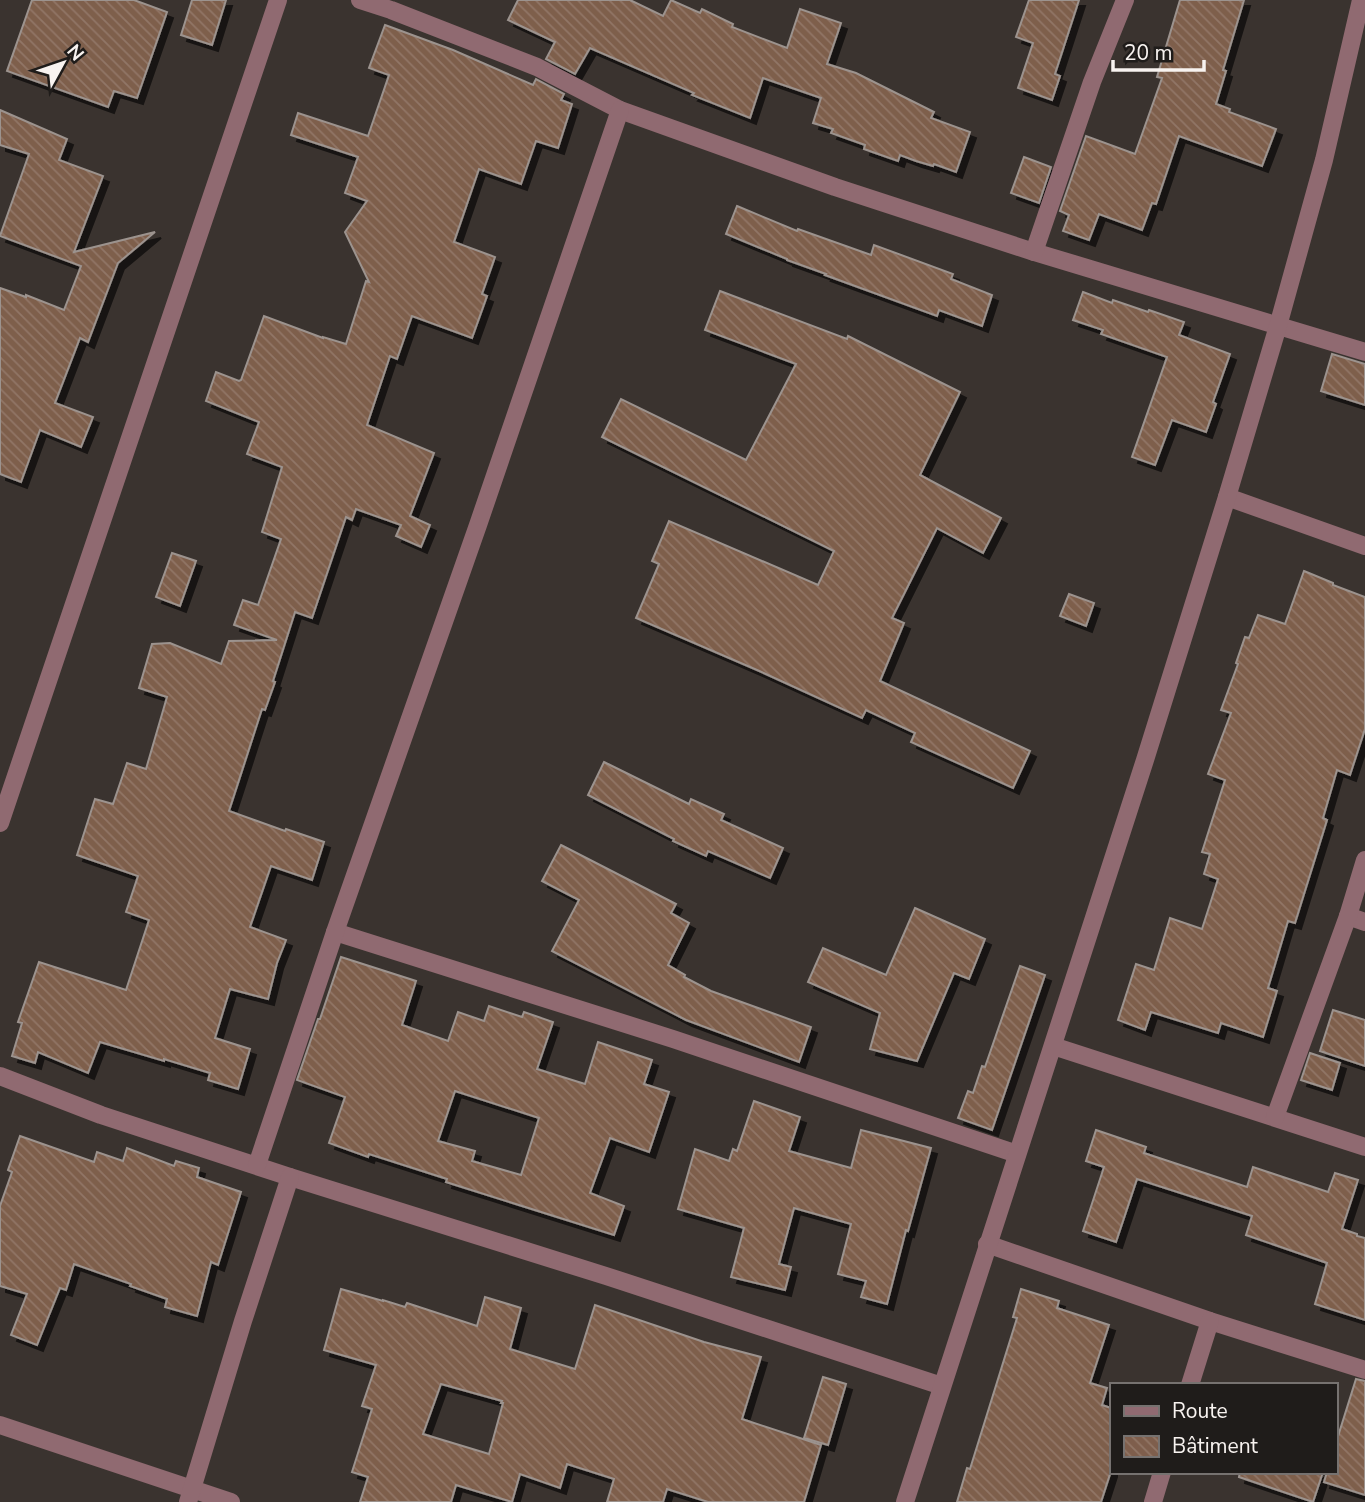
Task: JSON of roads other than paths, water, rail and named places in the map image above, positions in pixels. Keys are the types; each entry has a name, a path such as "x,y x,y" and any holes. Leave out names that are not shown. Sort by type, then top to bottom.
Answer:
{"street":[{"path":"0,824 278,0"},
{"path":"360,0 537,67 620,110 835,187 1034,252 1365,352"},
{"path":"1034,252 1092,82 1125,0"},
{"path":"905,1502 1054,1046 1227,497 1324,160 1361,0"},
{"path":"257,1165 620,110"},
{"path":"1227,497 1365,545"},
{"path":"1275,1117 1356,919 1365,860"},
{"path":"335,932 673,1039 1017,1154"},
{"path":"1054,1046 1365,1147"},
{"path":"0,1076 100,1115 942,1386"},
{"path":"190,1496 290,1177"},
{"path":"988,1244 1210,1321 1365,1370"},
{"path":"1191,1383 1210,1321"},
{"path":"0,1425 190,1496 231,1502"},
{"path":"1153,1502 1162,1474"}]}
